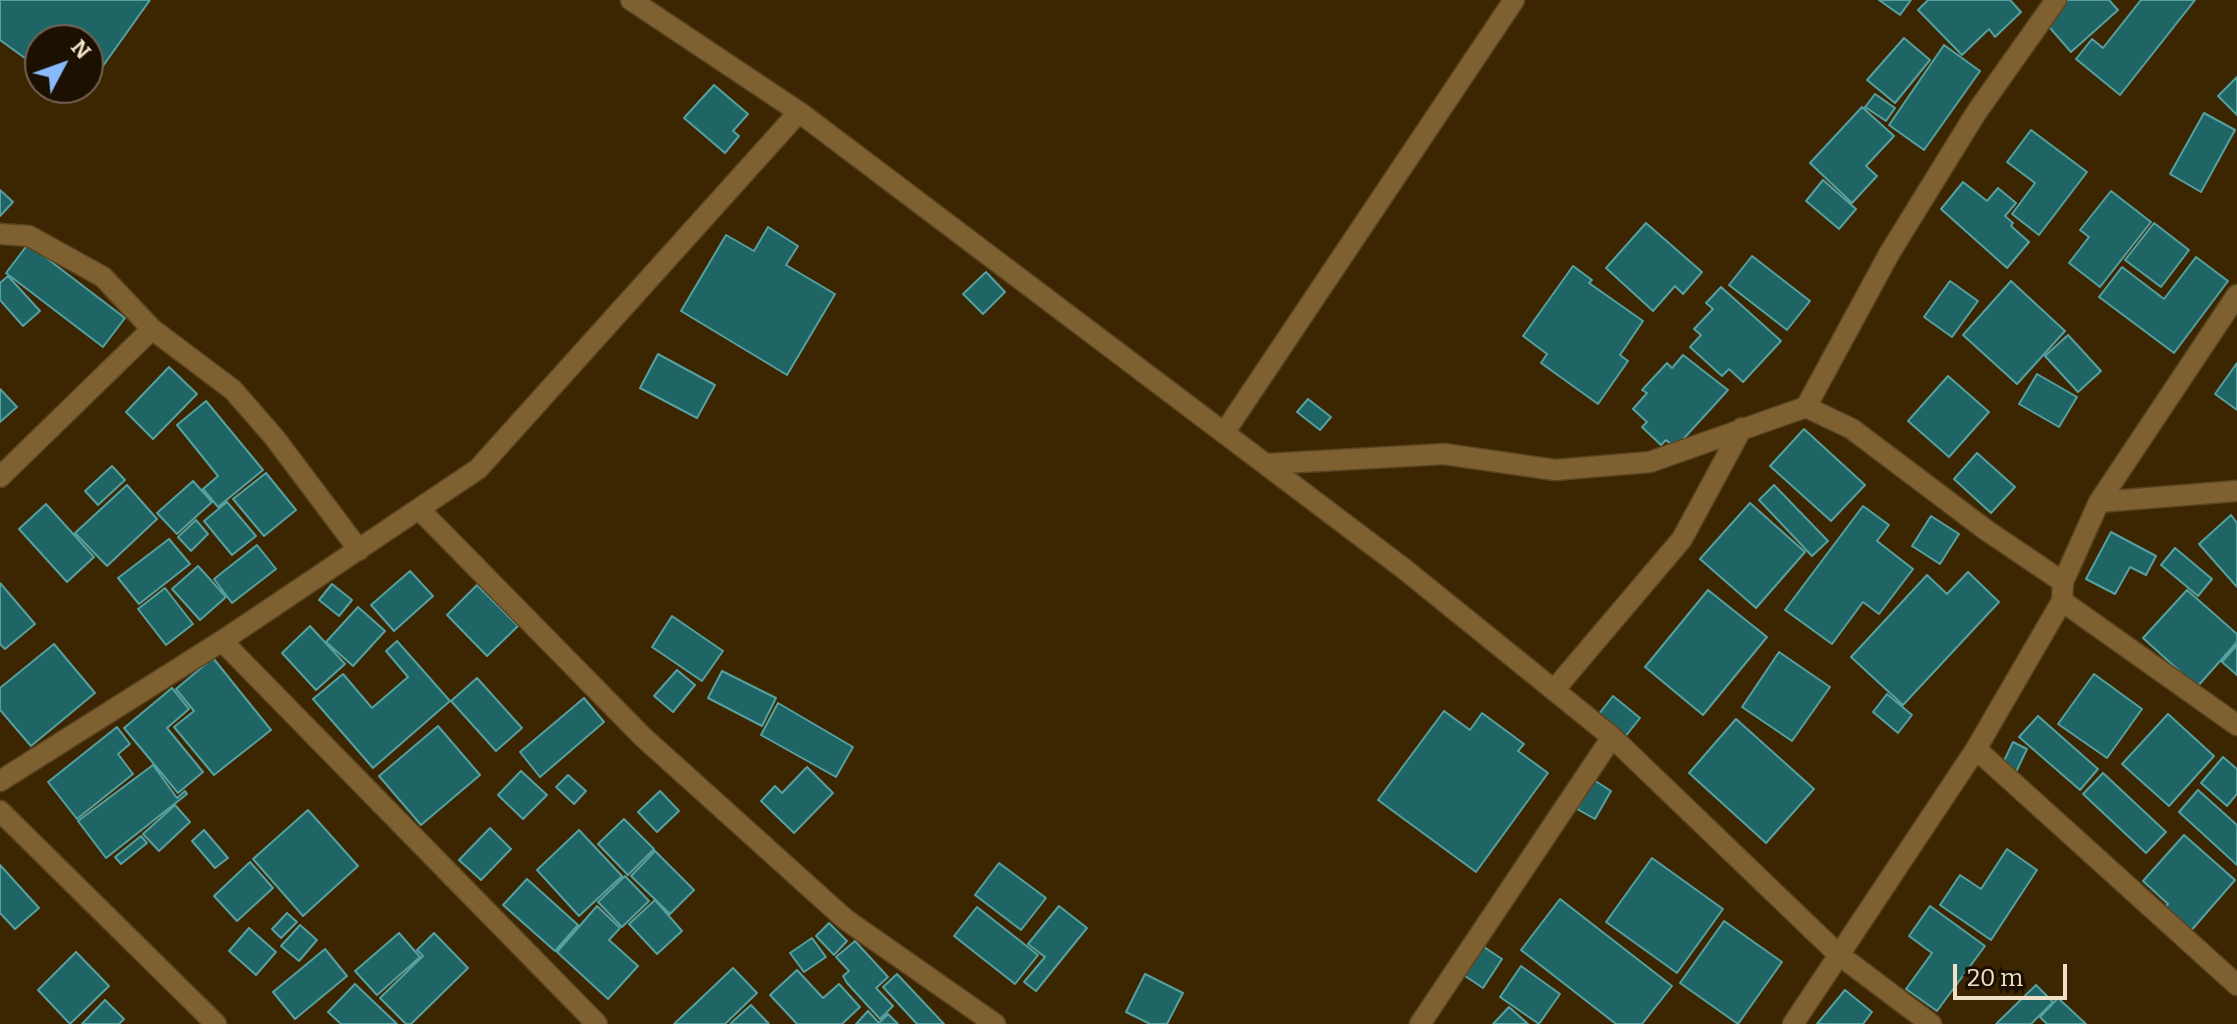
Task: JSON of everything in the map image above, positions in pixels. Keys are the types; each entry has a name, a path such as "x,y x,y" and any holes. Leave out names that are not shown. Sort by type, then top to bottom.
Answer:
{"street":[{"path":"631,0 799,112 1266,464 1554,690 1612,737 1838,954 1931,1024"},
{"path":"1224,433 1514,0"},
{"path":"1266,464 1444,454 1555,470 1650,462 1806,407 1905,228 1976,113 2056,0"},
{"path":"0,781 222,641 478,469 799,112"},
{"path":"0,234 29,236 103,277 152,329 233,390 274,437 359,550"},
{"path":"1793,1024 1976,749 2062,592 2099,502 2237,295"},
{"path":"0,477 152,329"},
{"path":"1806,407 1852,429 2237,725"},
{"path":"1554,690 1682,539 1742,428"},
{"path":"2099,502 2237,491"},
{"path":"419,509 643,737 834,909 995,1024"},
{"path":"222,641 597,1024"},
{"path":"1420,1024 1612,737"},
{"path":"1976,749 2237,985"},
{"path":"0,811 216,1024"}],"building":[{"path":"0,0 150,0 104,65 104,24 24,24 24,57 0,40"},
{"path":"1879,0 1911,0 1900,15"},
{"path":"1928,0 2010,0 2021,12 1995,37 1989,29 1962,55 1918,10"},
{"path":"2068,0 2109,0 2118,10 2071,52 2044,21"},
{"path":"2141,0 2195,0 2120,95 2076,59 2092,39 2103,48"},
{"path":"1904,38 1930,60 1895,103 1867,80"},
{"path":"1944,45 1980,71 1924,150 1889,125"},
{"path":"2237,77 2237,115 2218,96"},
{"path":"714,85 748,114 733,131 739,136 725,153 684,118"},
{"path":"1875,94 1895,108 1886,121 1865,107"},
{"path":"1862,107 1894,136 1866,166 1877,176 1852,203 1810,163"},
{"path":"2204,113 2235,130 2201,192 2170,174"},
{"path":"2031,130 2087,172 2039,235 2012,214 2035,183 2007,162"},
{"path":"1823,180 1856,209 1839,229 1806,201"},
{"path":"1963,182 1987,201 1998,188 2016,203 2005,216 2029,242 2007,268 1941,209"},
{"path":"0,190 13,202 0,216"},
{"path":"2111,191 2151,222 2100,287 2069,263 2089,237 2080,230"},
{"path":"1646,223 1702,272 1683,294 1675,286 1653,311 1606,268"},
{"path":"2154,223 2189,250 2161,287 2125,260"},
{"path":"768,227 798,246 786,265 835,294 787,375 681,311 726,235 754,251"},
{"path":"28,244 125,318 103,347 6,273"},
{"path":"1752,256 1810,301 1787,330 1729,285"},
{"path":"2196,257 2228,281 2174,353 2099,297 2122,267 2164,299"},
{"path":"1573,266 1592,280 1589,283 1643,321 1620,355 1628,361 1598,404 1541,363 1547,354 1523,336"},
{"path":"986,272 1005,292 983,314 963,294"},
{"path":"8,276 40,311 23,326 0,300 0,283"},
{"path":"1950,281 1978,301 1952,337 1924,317"},
{"path":"2011,281 2065,331 2017,384 1963,335"},
{"path":"1721,287 1781,341 1743,382 1729,369 1722,376 1690,347 1701,335 1694,329 1713,309 1706,303"},
{"path":"2068,335 2101,371 2078,392 2045,356"},
{"path":"658,354 715,385 697,418 640,388"},
{"path":"1683,355 1728,390 1675,448 1666,440 1661,445 1642,427 1647,422 1633,409 1647,393 1642,390 1667,363 1672,368"},
{"path":"2237,363 2237,410 2215,394"},
{"path":"169,367 197,394 153,439 126,412"},
{"path":"2037,374 2077,397 2059,427 2019,404"},
{"path":"1948,376 1989,412 1949,457 1908,421"},
{"path":"0,389 17,407 0,422"},
{"path":"1308,399 1331,417 1320,430 1297,412"},
{"path":"206,401 263,470 218,507 203,489 218,476 177,425"},
{"path":"1804,429 1865,485 1831,521 1770,466"},
{"path":"1977,453 2015,487 1991,513 1954,479"},
{"path":"112,466 125,480 98,505 85,491"},
{"path":"266,473 296,510 264,536 233,499"},
{"path":"193,481 212,502 177,534 157,513"},
{"path":"127,485 157,519 107,566 75,533"},
{"path":"1774,485 1828,541 1812,556 1759,500"},
{"path":"227,502 256,536 232,555 204,521"},
{"path":"1750,503 1805,552 1756,608 1700,559"},
{"path":"46,504 94,557 67,582 19,529"},
{"path":"1863,506 1889,525 1877,541 1913,569 1879,614 1863,602 1832,644 1785,610"},
{"path":"2231,515 2237,523 2237,587 2199,544"},
{"path":"1931,516 1959,534 1940,564 1912,546"},
{"path":"196,520 208,534 191,551 178,537"},
{"path":"2111,532 2156,556 2146,575 2130,567 2115,594 2086,579"},
{"path":"169,539 190,564 139,604 118,578"},
{"path":"257,545 276,569 232,603 214,579"},
{"path":"2175,548 2212,579 2198,596 2161,565"},
{"path":"198,566 226,597 200,620 172,589"},
{"path":"410,571 433,596 394,631 371,605"},
{"path":"1968,572 1999,602 1903,705 1851,657 1927,575 1947,594"},
{"path":"0,583 35,624 5,649 0,644"},
{"path":"332,584 352,600 339,616 319,600"},
{"path":"477,585 518,626 487,656 447,615"},
{"path":"165,588 193,624 166,645 138,609"},
{"path":"1708,590 1767,637 1703,715 1645,667"},
{"path":"2187,590 2237,634 2237,642 2197,687 2143,638"},
{"path":"358,607 385,631 353,666 326,642"},
{"path":"672,616 723,651 702,681 652,647"},
{"path":"310,626 345,664 316,690 282,653"},
{"path":"397,641 450,701 373,768 313,699 343,674 372,708 408,677 386,651"},
{"path":"54,644 95,693 31,746 0,710 0,688"},
{"path":"2237,645 2237,675 2222,662"},
{"path":"1779,652 1830,687 1792,741 1742,707"},
{"path":"213,658 271,730 214,775 174,727 194,711 176,689"},
{"path":"677,670 695,685 673,712 654,696"},
{"path":"722,671 776,698 762,726 708,698"},
{"path":"2094,674 2142,709 2107,758 2058,724"},
{"path":"477,678 522,728 496,751 451,701"},
{"path":"172,688 189,709 167,728 203,772 178,793 124,728"},
{"path":"1887,694 1912,715 1898,733 1873,712"},
{"path":"1613,696 1640,718 1625,737 1598,715"},
{"path":"584,698 604,722 540,777 520,752"},
{"path":"778,703 853,747 836,777 761,735"},
{"path":"1444,711 1470,730 1482,713 1524,744 1518,751 1548,773 1476,872 1378,800"},
{"path":"2168,714 2214,756 2169,806 2122,764"},
{"path":"2038,716 2098,769 2080,790 2019,737"},
{"path":"1736,719 1814,789 1766,843 1689,773"},
{"path":"438,726 480,775 421,825 379,776"},
{"path":"117,727 130,744 118,754 133,774 77,819 48,782"},
{"path":"2013,742 2027,749 2016,772 2002,765"},
{"path":"2223,757 2237,769 2237,794 2227,806 2201,783"},
{"path":"153,765 177,798 185,791 187,794 106,858 78,821"},
{"path":"807,767 833,793 794,833 761,801 775,786 782,793"},
{"path":"521,771 547,795 523,819 498,795"},
{"path":"2103,773 2166,832 2146,853 2083,794"},
{"path":"568,775 586,791 574,804 556,787"},
{"path":"1594,780 1611,791 1595,819 1577,809"},
{"path":"2198,790 2237,825 2237,865 2179,812"},
{"path":"660,791 679,811 657,832 638,812"},
{"path":"175,805 190,822 159,851 143,834"},
{"path":"308,810 358,866 303,916 253,859"},
{"path":"624,819 654,849 628,875 598,844"},
{"path":"490,828 511,849 481,880 459,860"},
{"path":"204,830 228,858 215,868 192,841"},
{"path":"579,830 622,876 579,916 537,870"},
{"path":"2184,835 2235,880 2189,933 2163,909 2168,904 2143,881"},
{"path":"141,836 147,843 121,864 115,857"},
{"path":"2007,849 2037,870 1991,940 1940,905 1960,875 1981,889"},
{"path":"655,851 694,890 670,914 631,876"},
{"path":"1652,858 1723,909 1677,973 1606,922"},
{"path":"250,862 273,888 237,921 214,896"},
{"path":"999,863 1046,898 1021,930 975,895"},
{"path":"0,865 39,908 15,929 0,913"},
{"path":"625,876 649,901 622,927 598,902"},
{"path":"527,879 578,925 555,951 503,905"},
{"path":"1560,899 1672,986 1642,1024 1616,1024 1521,950"},
{"path":"655,900 682,931 657,954 629,924"},
{"path":"597,906 620,928 609,940 638,966 608,999 557,952"},
{"path":"1059,906 1087,928 1036,991 1024,982 1045,957 1028,944"},
{"path":"1930,906 1985,946 1937,1011 1906,989 1932,953 1909,936"},
{"path":"977,907 1038,955 1015,984 954,936"},
{"path":"287,913 297,922 281,938 272,929"},
{"path":"1724,921 1782,962 1738,1024 1680,983"},
{"path":"829,923 847,941 834,955 816,936"},
{"path":"300,925 317,940 299,961 281,946"},
{"path":"249,928 276,952 256,975 229,951"},
{"path":"399,933 420,957 377,995 355,971"},
{"path":"434,933 468,968 411,1024 406,1024 380,998 423,956 417,950"},
{"path":"812,938 826,957 804,972 790,953"},
{"path":"855,941 888,977 876,988 893,1006 880,1019 847,983 843,976 849,971 836,957"},
{"path":"1481,945 1502,959 1483,988 1462,974"},
{"path":"325,949 347,976 295,1019 273,992"},
{"path":"76,952 109,986 70,1024 38,990"},
{"path":"1521,966 1560,994 1539,1024 1500,997"},
{"path":"733,968 757,993 725,1024 674,1024"},
{"path":"797,970 823,998 839,984 860,1007 842,1024 797,1024 770,995"},
{"path":"897,974 944,1024 917,1024 883,987"},
{"path":"1145,974 1183,993 1167,1024 1150,1024 1126,1012"},
{"path":"355,984 397,1024 341,1024 328,1012"},
{"path":"2036,985 2053,1002 2031,1024 1996,1024"},
{"path":"1845,990 1872,1012 1863,1024 1817,1024"},
{"path":"2058,998 2086,1024 2047,1024 2040,1017"},
{"path":"105,1000 124,1019 119,1024 82,1024"},
{"path":"751,1005 769,1024 730,1024"},
{"path":"1509,1007 1528,1024 1493,1024"},
{"path":"868,1011 879,1023 888,1014 898,1024 856,1024"}]}
